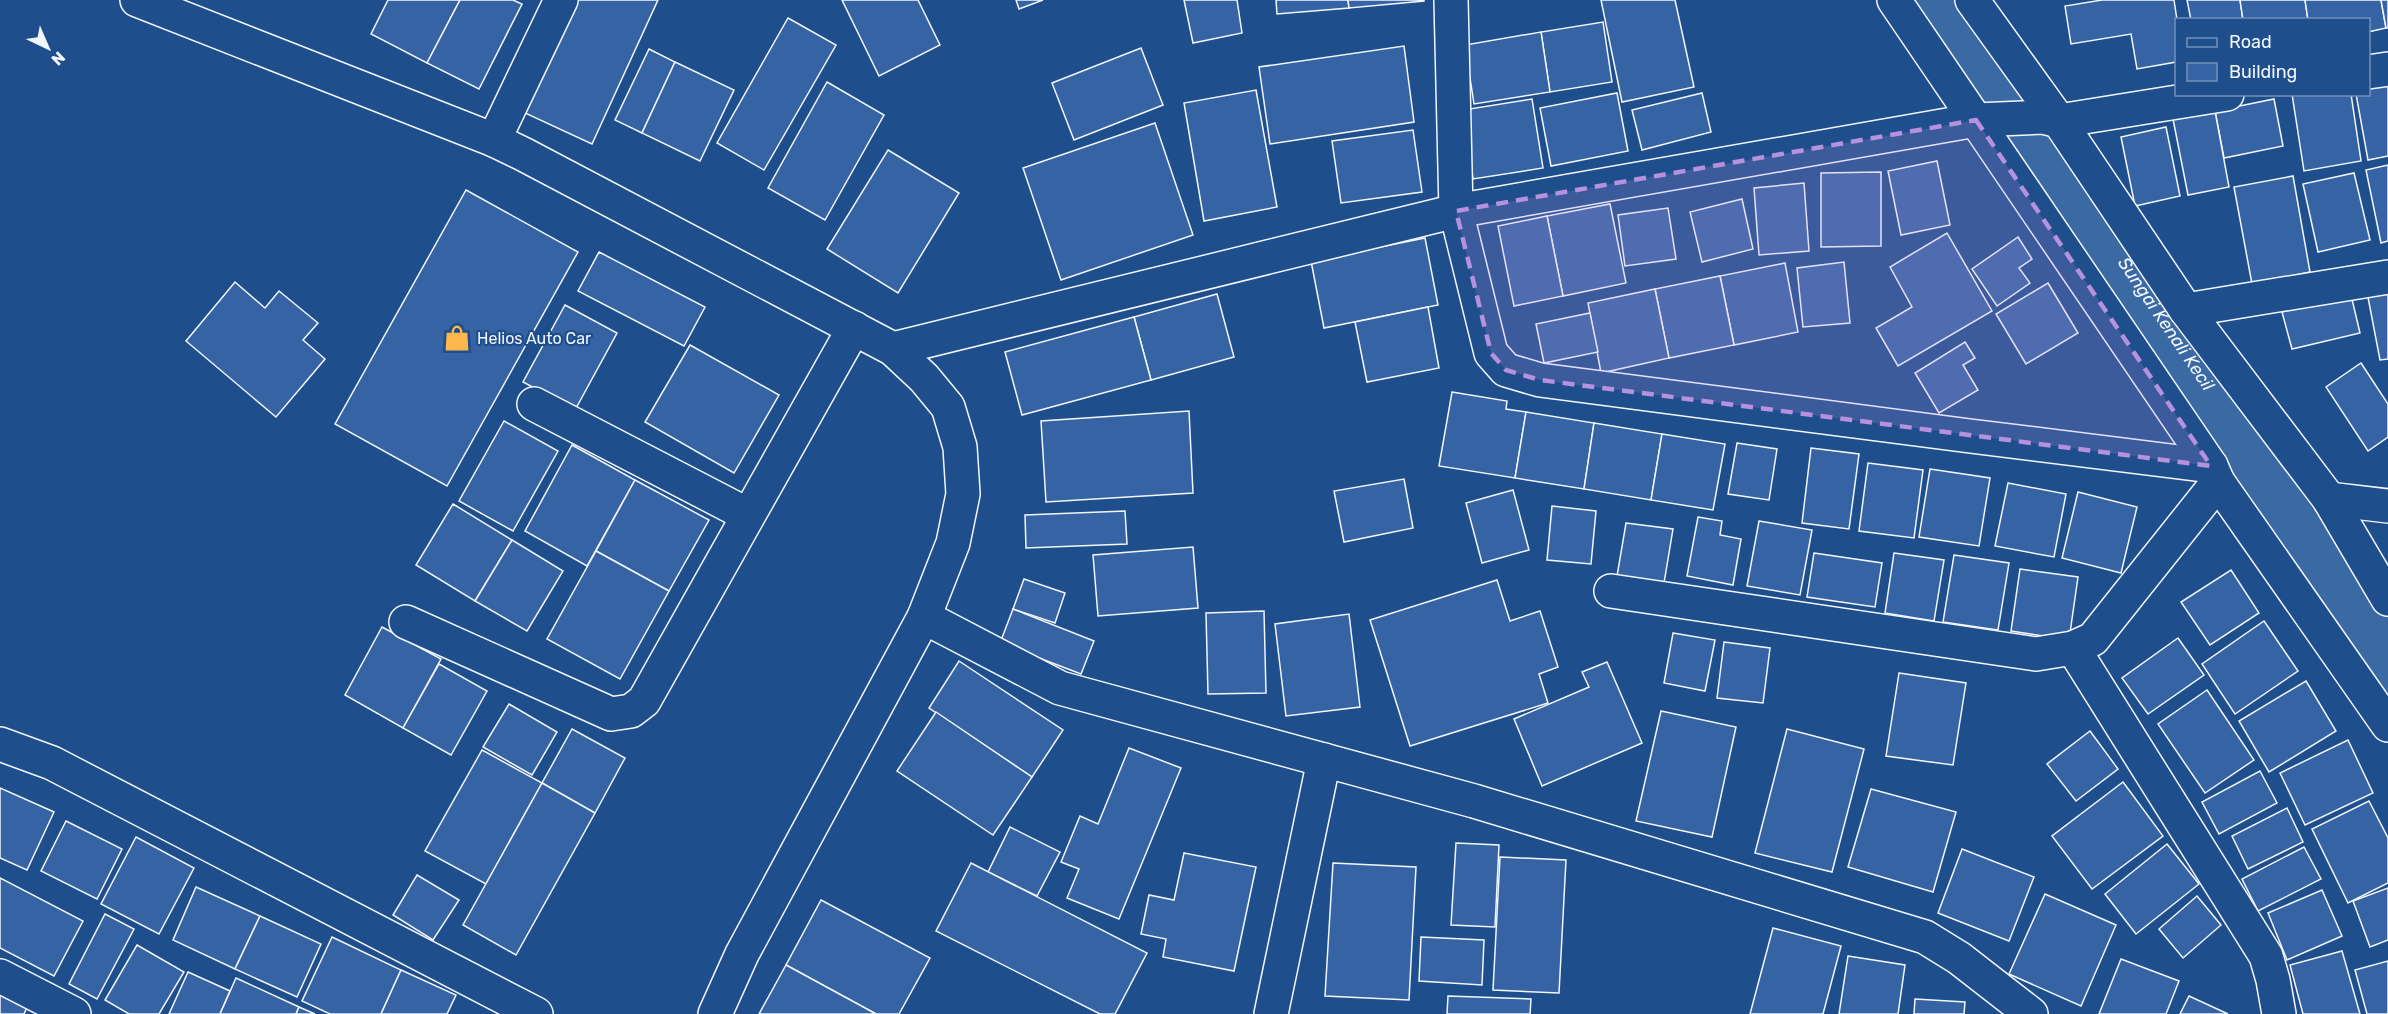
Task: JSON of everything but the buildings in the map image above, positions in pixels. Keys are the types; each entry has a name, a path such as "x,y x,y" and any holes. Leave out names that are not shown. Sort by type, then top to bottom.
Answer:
{"street":[{"path":"137,0 494,140 893,349 924,378 948,407 960,447 963,494 953,543 924,617 742,954 715,1014"},
{"path":"494,140 561,0"},
{"path":"1451,0 1456,211 1491,353 1506,370 1540,380 1970,436 2215,474"},
{"path":"1894,0 1985,121 2215,474 2388,725"},
{"path":"1972,0 2050,119 2186,310 2329,499 2388,599"},
{"path":"2370,72 2388,69"},
{"path":"893,349 1456,211 1985,121 2050,119 2213,96"},
{"path":"2186,310 2388,277"},
{"path":"406,622 611,714 631,711 644,701 854,328"},
{"path":"534,404 748,515"},
{"path":"1611,591 2036,654 2073,648 2093,639 2215,474"},
{"path":"2329,499 2388,506"},
{"path":"924,617 1060,688 1474,801 1925,937 1959,958 2031,1014"},
{"path":"2073,648 2262,949 2273,980 2278,1014"},
{"path":"0,744 52,763 499,1005 536,1014"},
{"path":"1271,1014 1324,760"},
{"path":"0,976 74,1014"}],"highlighted area":[{"path":"1976,120 2211,466 1540,380 1506,370 1491,353 1456,211"}],"waterway":[{"name":"Sungai Kenali Kecil","path":"1942,0 1974,41 2388,651"}],"place":[{"name":"Helios Auto Car","path":"457,338"}]}
